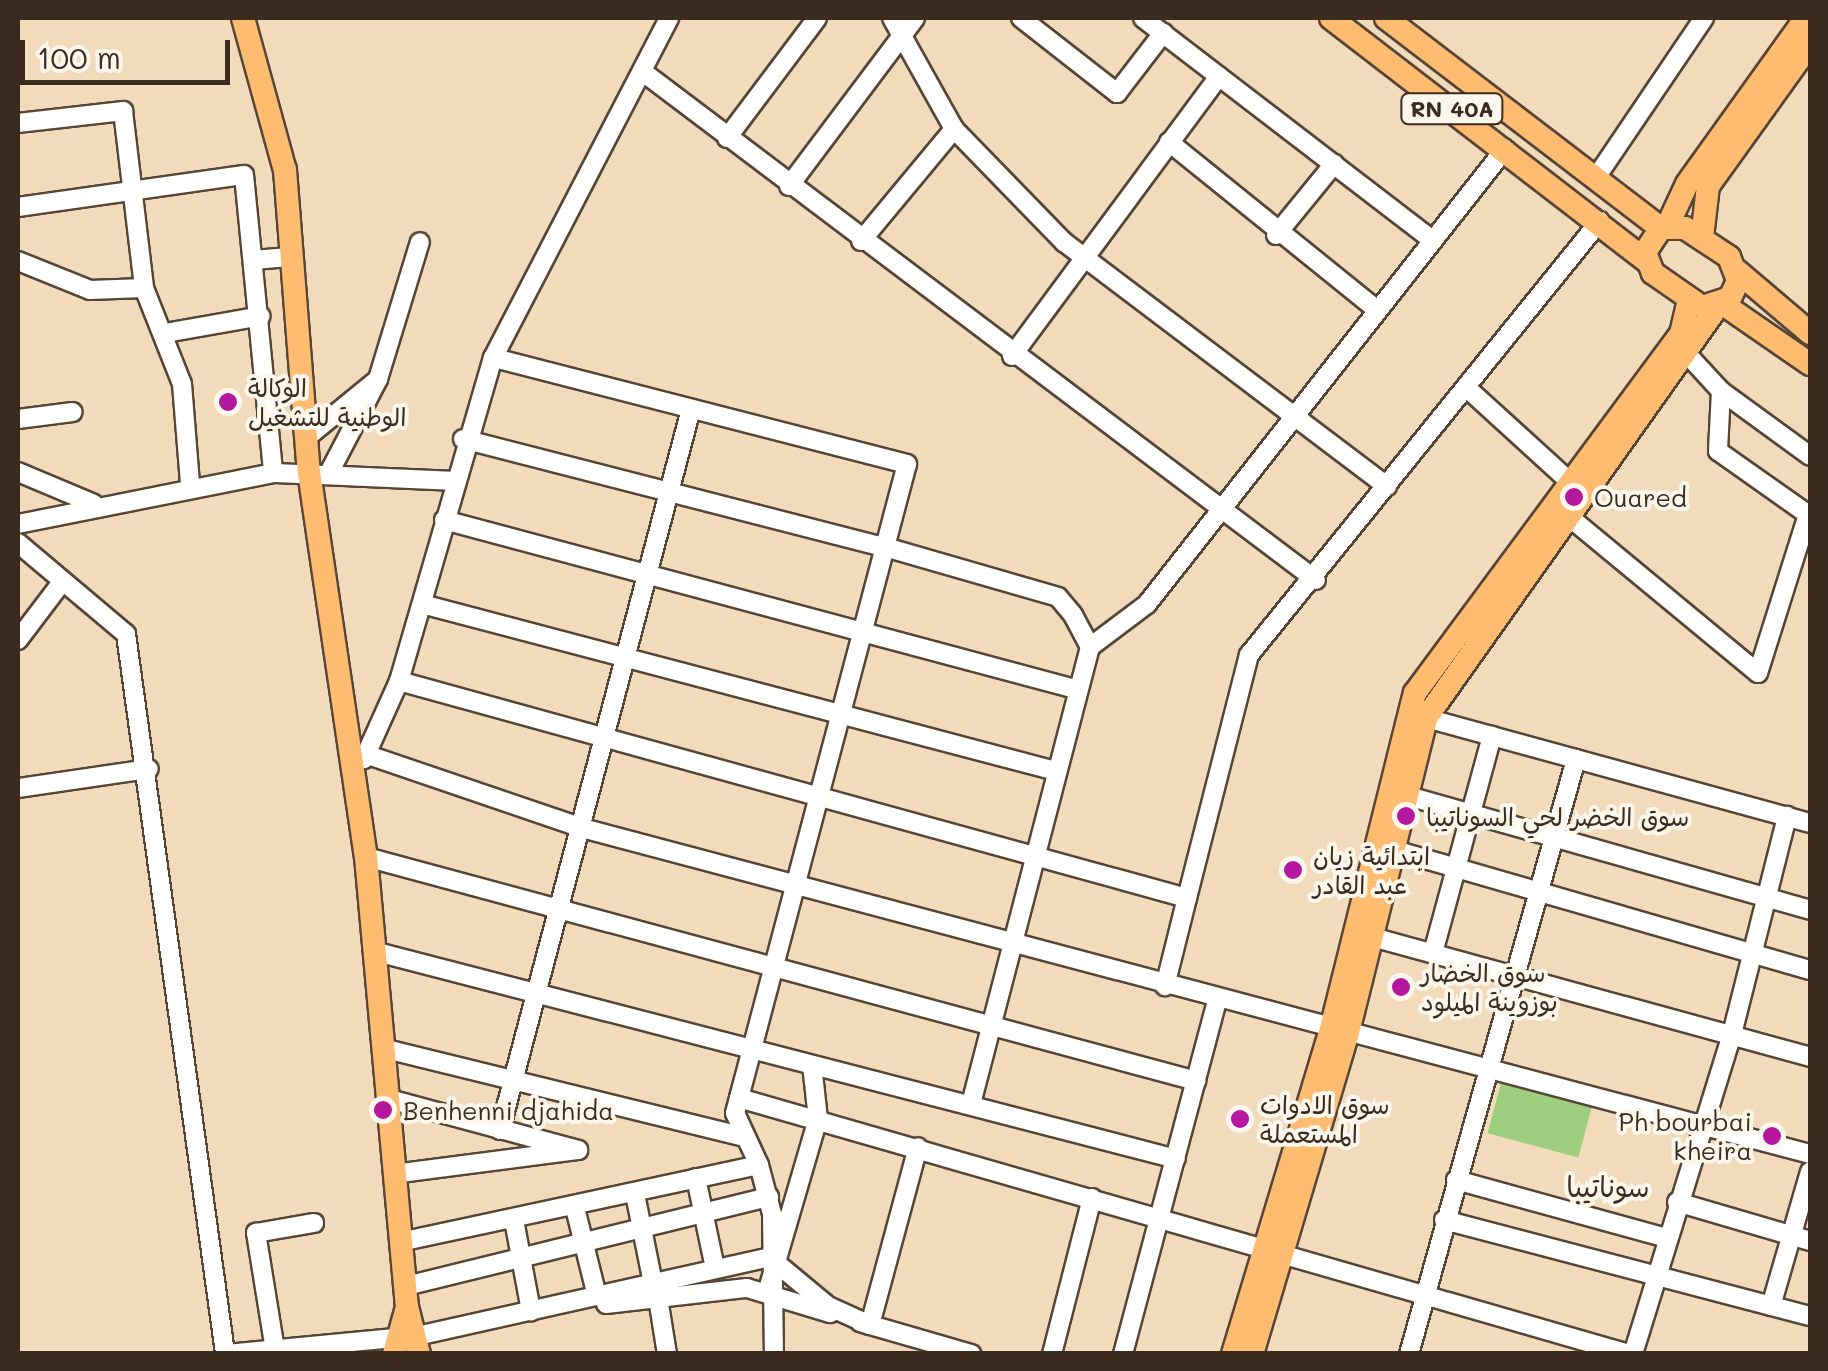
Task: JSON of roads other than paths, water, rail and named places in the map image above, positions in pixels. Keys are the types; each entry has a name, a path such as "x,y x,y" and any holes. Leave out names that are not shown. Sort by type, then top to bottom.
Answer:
{"main road":[{"path":"243,18 285,170 306,438 320,472 361,761 400,1242 406,1297 418,1345"},
{"name":"RN 40A","path":"1331,18 1646,260"},
{"name":"RN 40A","path":"1386,18 1664,228"},
{"path":"1805,39 1686,184 1646,260 1689,300 1720,305 1810,364"},
{"path":"1702,238 1708,186 1805,39"},
{"path":"1664,228 1702,238 1810,333"},
{"path":"1233,1354 1273,1252 1372,937 1426,718 1687,354 1737,271"},
{"path":"1339,1034 1415,693 1550,500 1681,334 1689,300"},
{"path":"1252,1354 1273,1252"},
{"path":"393,1346 406,1297"}],"street":[{"path":"670,18 493,358 463,439 399,681 361,761 582,828 796,883 1217,1001 1706,1122 1810,1154"},
{"path":"727,138 817,18"},
{"path":"892,18 954,129 1081,258 1387,486"},
{"path":"788,186 914,18"},
{"path":"1021,18 1116,93 1164,33"},
{"path":"1144,18 1432,240"},
{"path":"1598,176 1704,18"},
{"path":"643,72 1012,356 1316,580"},
{"path":"1012,356 1219,76"},
{"path":"18,122 123,111 144,288 165,332 182,384 190,483"},
{"path":"862,241 954,129"},
{"path":"1168,142 1276,234 1377,310"},
{"path":"971,1104 1013,944 1052,770 1090,646 1147,604 1505,149"},
{"path":"1276,234 1334,164"},
{"path":"18,207 132,195 244,175 261,316 273,473"},
{"path":"1165,986 1240,673 1600,221"},
{"path":"320,472 378,379 420,242"},
{"path":"254,260 292,257"},
{"path":"18,261 90,290 144,288"},
{"path":"165,332 261,316"},
{"path":"1687,354 1722,391 1810,456"},
{"path":"493,358 907,464 739,1098 741,1136 758,1165 769,1196 775,1261"},
{"path":"306,438 378,379"},
{"path":"1469,390 1568,480"},
{"path":"1550,500 1758,673 1809,515 1718,451 1722,391"},
{"path":"500,1130 517,1078 691,410"},
{"path":"18,420 74,412"},
{"path":"463,439 885,548 1058,598 1090,646"},
{"path":"18,472 94,504"},
{"path":"18,524 190,483 273,473 320,472 454,481"},
{"path":"444,520 1075,688"},
{"path":"18,543 126,634 149,769 177,1050 225,1354 418,1345 531,1311 597,1296 656,1290 768,1292 971,1354"},
{"path":"18,640 62,582"},
{"path":"422,604 1052,770"},
{"path":"399,681 1033,859 1187,898"},
{"path":"1426,718 1810,823"},
{"path":"1433,953 1492,736"},
{"path":"1409,1354 1576,759"},
{"path":"18,788 149,769"},
{"path":"1408,796 1810,910"},
{"path":"739,1098 1631,1354 1732,1034 1787,816"},
{"path":"1394,850 1810,970"},
{"path":"366,858 559,914 773,967 1196,1081"},
{"path":"1372,937 1810,1057"},
{"path":"377,952 1176,1160"},
{"path":"1123,1354 1217,1001"},
{"path":"386,1050 517,1078 741,1136"},
{"path":"774,1354 768,1292 818,1120 812,1066"},
{"path":"389,1099 578,1150 394,1174"},
{"path":"870,1325 918,1147"},
{"path":"400,1242 575,1208 758,1165"},
{"path":"1771,1306 1810,1172"},
{"path":"696,1178 716,1268"},
{"path":"1456,1180 1667,1238"},
{"path":"635,1194 667,1354"},
{"path":"406,1297 521,1257 769,1196"},
{"path":"1052,1354 1092,1198"},
{"path":"1678,1202 1810,1241"},
{"path":"575,1208 597,1296"},
{"path":"514,1220 531,1311"},
{"path":"1444,1220 1810,1316"},
{"path":"275,1350 256,1233 314,1224"},
{"path":"531,1311 656,1290 716,1268 775,1261 870,1325"}],"place":[{"name":"الوكالة الوطنية للتشغيل","path":"228,402"},
{"name":"Ouared","path":"1574,497"},
{"name":"سوق الخضر لحي السوناتيبا","path":"1406,816"},
{"name":"ابتدائية زيان عبد القادر","path":"1293,870"},
{"name":"سوق الخضار بوزوينة الميلود","path":"1401,987"},
{"name":"Benhenni djahida","path":"383,1110"},
{"name":"سوق الادوات المستعملة","path":"1240,1119"},
{"name":"Ph bourbai kheira","path":"1772,1136"}],"district":[{"name":"سوناتيبا","path":"1608,1186"}]}
